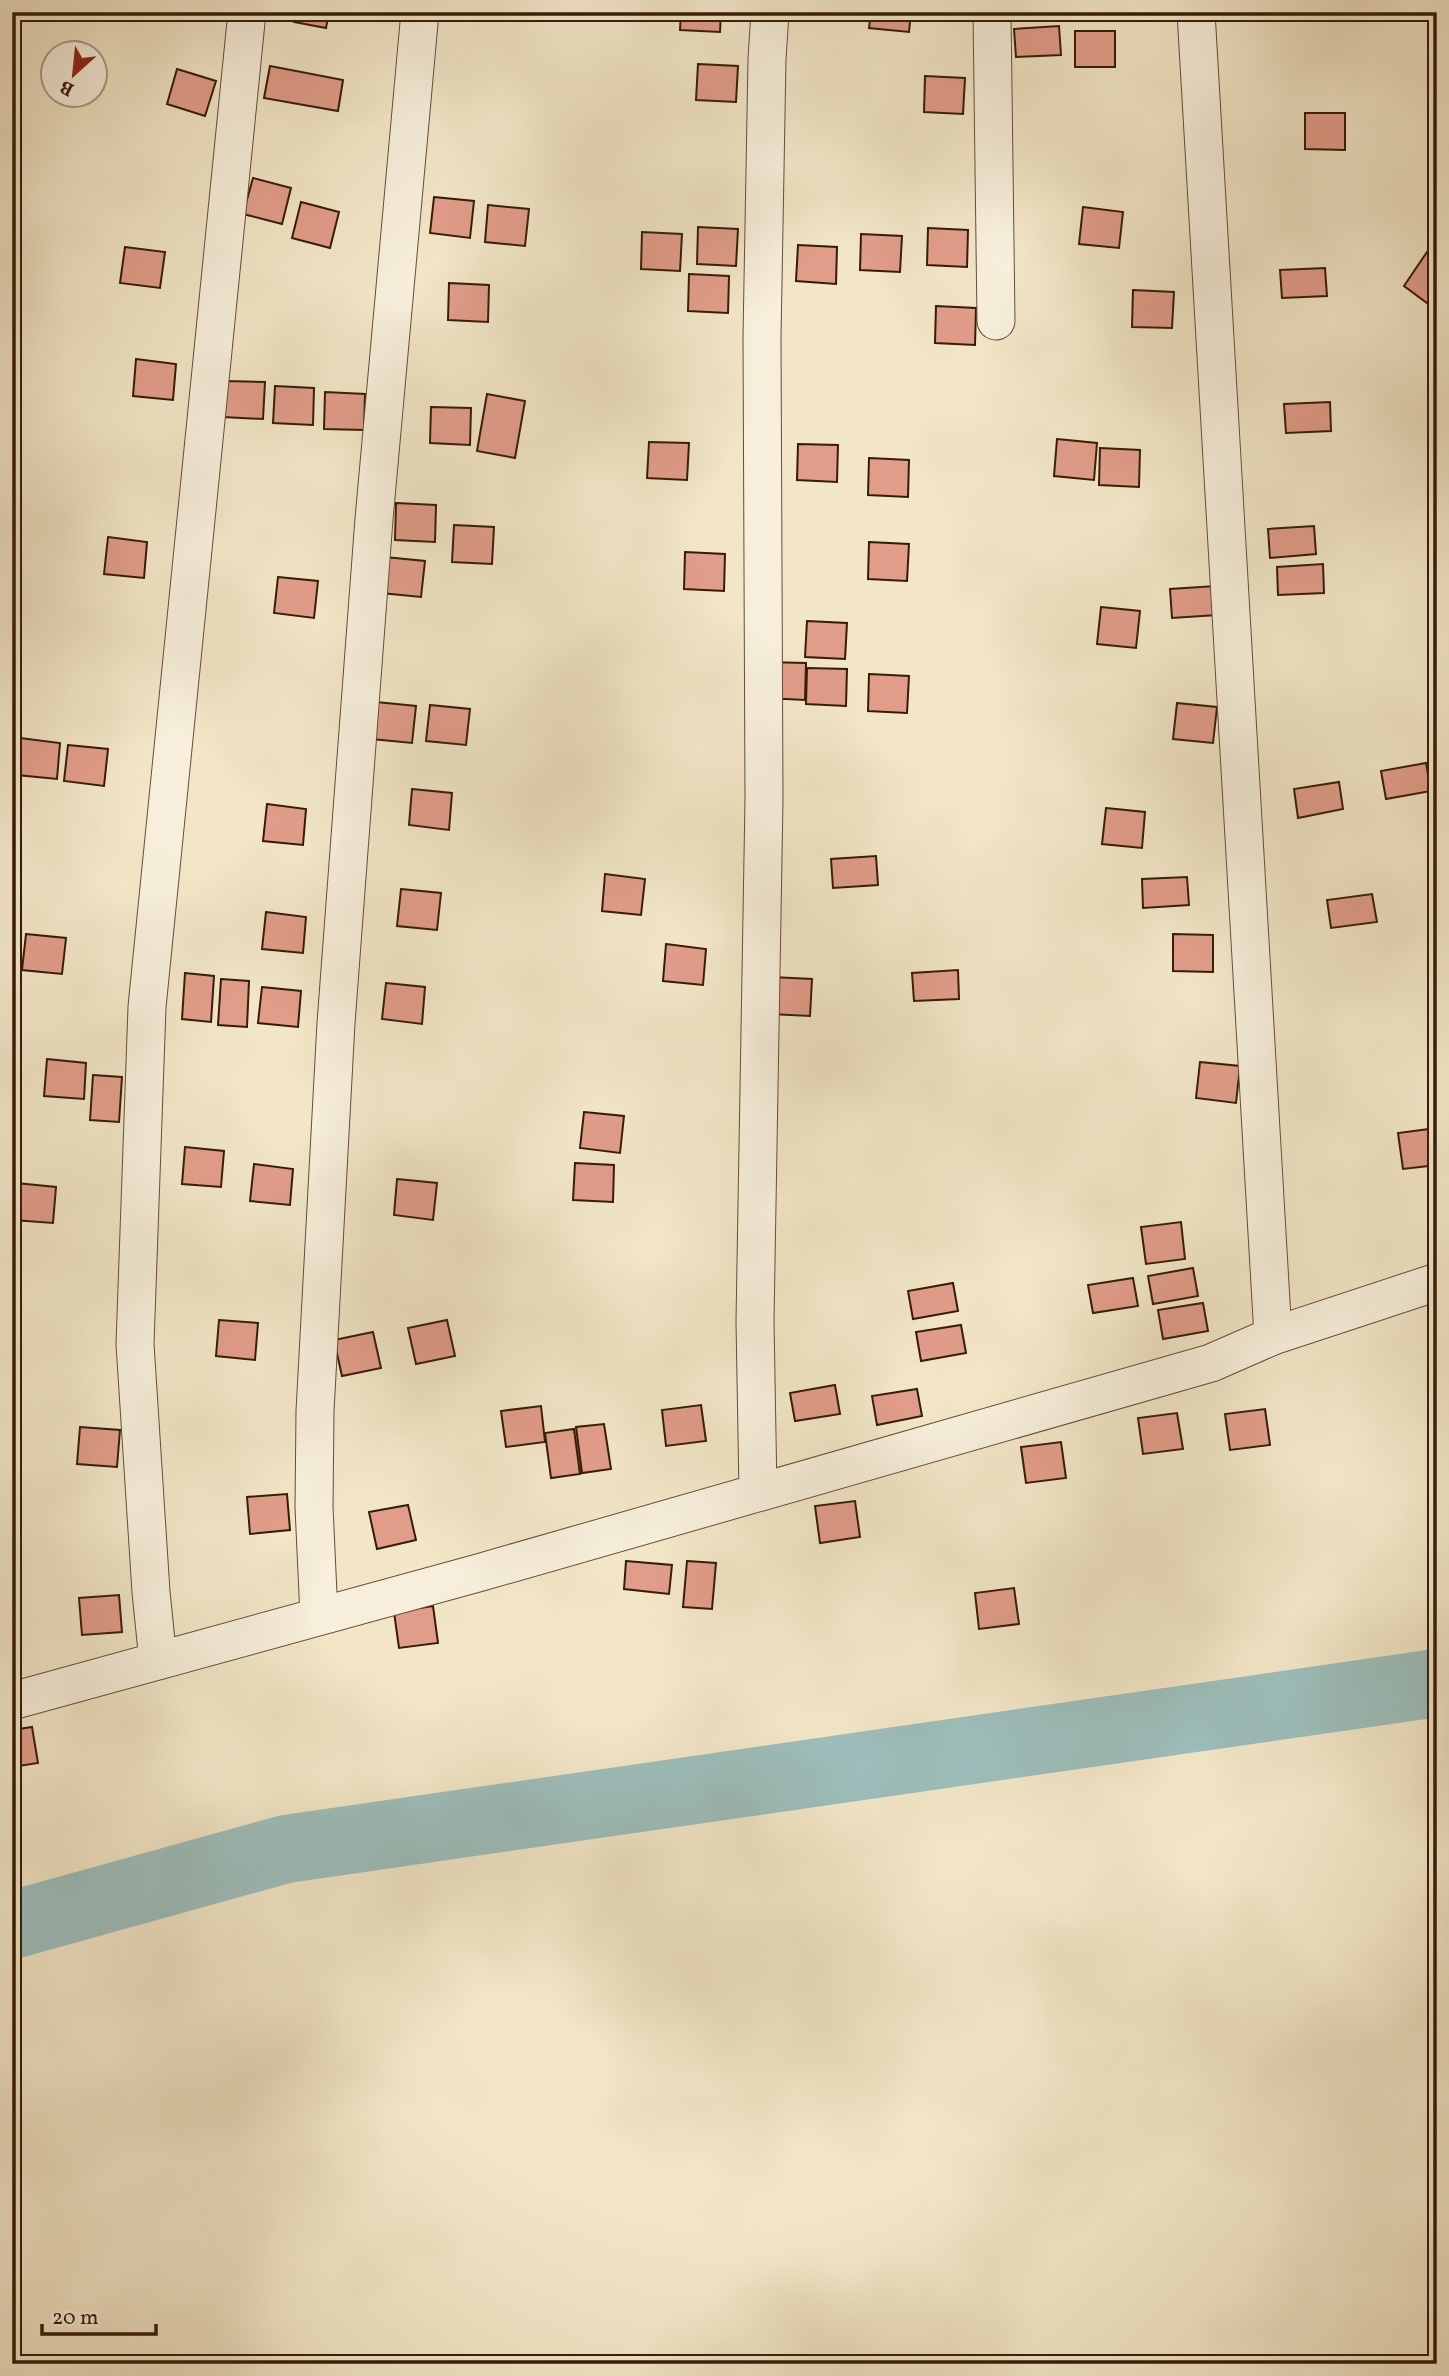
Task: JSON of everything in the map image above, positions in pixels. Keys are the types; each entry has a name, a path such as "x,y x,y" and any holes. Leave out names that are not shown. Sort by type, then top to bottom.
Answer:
{"street":[{"path":"158,1661 135,1344 147,1007 247,12"},
{"path":"318,1616 314,1507 315,1411 336,1023 374,519 420,12"},
{"path":"758,1492 755,1321 764,799 762,338 770,12"},
{"path":"992,12 996,321"},
{"path":"1196,12 1273,1336"},
{"path":"12,1700 1211,1363 1273,1336 1437,1282"}],"building":[{"path":"90,12 131,12 129,21"},
{"path":"296,12 329,12 326,28 294,22"},
{"path":"681,12 721,12 720,32 680,30"},
{"path":"871,12 911,12 909,32 869,28"},
{"path":"1059,26 1061,55 1016,57 1014,29"},
{"path":"1075,31 1115,31 1115,67 1075,67"},
{"path":"698,64 738,66 736,102 696,100"},
{"path":"270,66 343,80 338,111 264,98"},
{"path":"177,69 216,81 205,116 167,104"},
{"path":"925,76 965,78 963,114 924,112"},
{"path":"1305,113 1345,113 1345,150 1305,149"},
{"path":"253,178 291,188 282,224 243,214"},
{"path":"434,197 474,201 470,238 430,233"},
{"path":"301,202 339,212 330,248 292,238"},
{"path":"488,205 529,209 525,246 485,242"},
{"path":"1083,207 1123,212 1119,248 1079,244"},
{"path":"698,227 738,229 736,266 697,264"},
{"path":"928,228 968,230 967,267 927,265"},
{"path":"642,232 682,234 680,271 641,269"},
{"path":"861,234 902,236 900,272 860,270"},
{"path":"798,245 837,247 836,284 796,281"},
{"path":"125,247 165,252 160,288 120,283"},
{"path":"1429,249 1437,254 1437,289 1427,303 1404,286"},
{"path":"1325,268 1327,296 1282,298 1280,270"},
{"path":"689,274 729,276 728,313 688,311"},
{"path":"449,283 489,285 488,322 448,320"},
{"path":"1133,290 1174,292 1172,328 1132,327"},
{"path":"936,306 976,308 975,345 935,343"},
{"path":"136,359 176,364 173,400 133,396"},
{"path":"225,381 265,382 263,419 223,417"},
{"path":"275,386 314,388 313,425 273,423"},
{"path":"325,392 365,394 364,430 324,429"},
{"path":"487,394 525,401 515,458 477,451"},
{"path":"1330,402 1331,431 1286,433 1284,404"},
{"path":"431,407 471,408 470,445 430,443"},
{"path":"1057,439 1097,443 1094,480 1054,476"},
{"path":"649,442 689,443 687,480 647,478"},
{"path":"798,444 838,445 837,482 797,480"},
{"path":"1100,448 1140,450 1139,487 1099,485"},
{"path":"869,458 909,460 908,497 868,495"},
{"path":"396,503 436,505 435,542 395,540"},
{"path":"454,525 494,527 492,564 452,562"},
{"path":"1314,526 1316,554 1270,558 1268,529"},
{"path":"108,537 147,542 144,578 104,574"},
{"path":"869,542 909,544 907,581 868,579"},
{"path":"685,552 725,554 724,591 684,589"},
{"path":"385,557 425,561 421,597 381,593"},
{"path":"1323,564 1324,593 1278,595 1277,567"},
{"path":"278,577 318,581 314,618 274,613"},
{"path":"1216,586 1217,615 1172,618 1170,589"},
{"path":"1101,607 1140,611 1136,648 1097,644"},
{"path":"807,621 847,623 845,659 805,657"},
{"path":"766,662 806,663 805,700 765,698"},
{"path":"807,668 847,669 846,706 806,704"},
{"path":"869,674 909,676 907,713 868,711"},
{"path":"376,702 416,706 412,743 372,739"},
{"path":"1177,703 1217,707 1213,743 1173,739"},
{"path":"430,705 470,709 466,745 426,741"},
{"path":"20,738 60,743 57,779 17,775"},
{"path":"68,745 108,749 104,786 64,781"},
{"path":"1426,763 1431,791 1386,799 1381,771"},
{"path":"1339,782 1343,809 1298,818 1294,789"},
{"path":"412,789 452,793 449,830 409,825"},
{"path":"267,804 306,809 303,845 263,841"},
{"path":"1106,808 1145,812 1142,848 1102,844"},
{"path":"876,856 878,885 833,888 831,859"},
{"path":"605,874 645,879 641,915 602,911"},
{"path":"1187,877 1189,905 1143,908 1142,879"},
{"path":"401,889 441,893 437,930 397,926"},
{"path":"1372,894 1377,922 1331,928 1327,900"},
{"path":"266,912 306,917 303,953 262,949"},
{"path":"26,934 66,938 62,974 22,970"},
{"path":"1173,934 1213,935 1213,972 1173,971"},
{"path":"666,944 706,949 703,985 663,981"},
{"path":"958,970 959,999 914,1001 912,973"},
{"path":"185,973 214,976 211,1022 182,1019"},
{"path":"772,977 812,979 810,1016 770,1014"},
{"path":"221,979 249,981 247,1027 218,1025"},
{"path":"386,983 425,987 422,1024 382,1019"},
{"path":"262,987 301,991 298,1027 258,1023"},
{"path":"47,1059 86,1063 84,1099 44,1096"},
{"path":"1200,1062 1240,1066 1236,1103 1196,1098"},
{"path":"93,1075 122,1077 119,1122 90,1120"},
{"path":"584,1112 624,1116 620,1153 580,1148"},
{"path":"1437,1128 1437,1165 1403,1169 1398,1133"},
{"path":"185,1147 224,1151 221,1187 182,1184"},
{"path":"575,1163 614,1165 613,1202 573,1200"},
{"path":"254,1164 293,1169 290,1205 250,1201"},
{"path":"397,1179 437,1183 433,1220 394,1215"},
{"path":"16,1183 56,1187 53,1223 13,1220"},
{"path":"1181,1222 1185,1259 1146,1264 1141,1227"},
{"path":"1193,1268 1198,1296 1153,1304 1148,1276"},
{"path":"1133,1278 1138,1306 1093,1313 1088,1285"},
{"path":"953,1283 958,1311 913,1319 908,1291"},
{"path":"1203,1303 1208,1331 1163,1339 1158,1310"},
{"path":"219,1320 258,1323 255,1360 216,1356"},
{"path":"447,1320 455,1356 416,1364 408,1328"},
{"path":"961,1325 966,1353 921,1361 916,1332"},
{"path":"373,1332 381,1368 342,1376 334,1340"},
{"path":"835,1385 840,1414 795,1421 790,1393"},
{"path":"917,1389 922,1416 877,1425 872,1396"},
{"path":"701,1405 706,1441 666,1446 662,1410"},
{"path":"541,1406 545,1442 506,1447 501,1411"},
{"path":"1265,1409 1270,1445 1230,1450 1225,1414"},
{"path":"1177,1413 1183,1449 1143,1454 1138,1418"},
{"path":"604,1424 611,1469 582,1473 576,1427"},
{"path":"80,1427 120,1430 117,1467 77,1464"},
{"path":"574,1429 580,1474 551,1478 545,1433"},
{"path":"1061,1442 1066,1478 1026,1483 1021,1447"},
{"path":"287,1494 290,1530 250,1534 247,1497"},
{"path":"855,1501 860,1537 820,1543 815,1506"},
{"path":"408,1505 416,1540 377,1549 369,1512"},
{"path":"626,1561 672,1565 669,1594 624,1589"},
{"path":"687,1561 716,1563 712,1609 683,1607"},
{"path":"1014,1588 1019,1624 979,1629 975,1593"},
{"path":"119,1595 122,1632 82,1635 79,1598"},
{"path":"433,1606 438,1643 399,1648 394,1612"},
{"path":"32,1727 38,1763 12,1767 12,1730"}],"waterway":[{"path":"12,1925 286,1849 1437,1683"}]}
